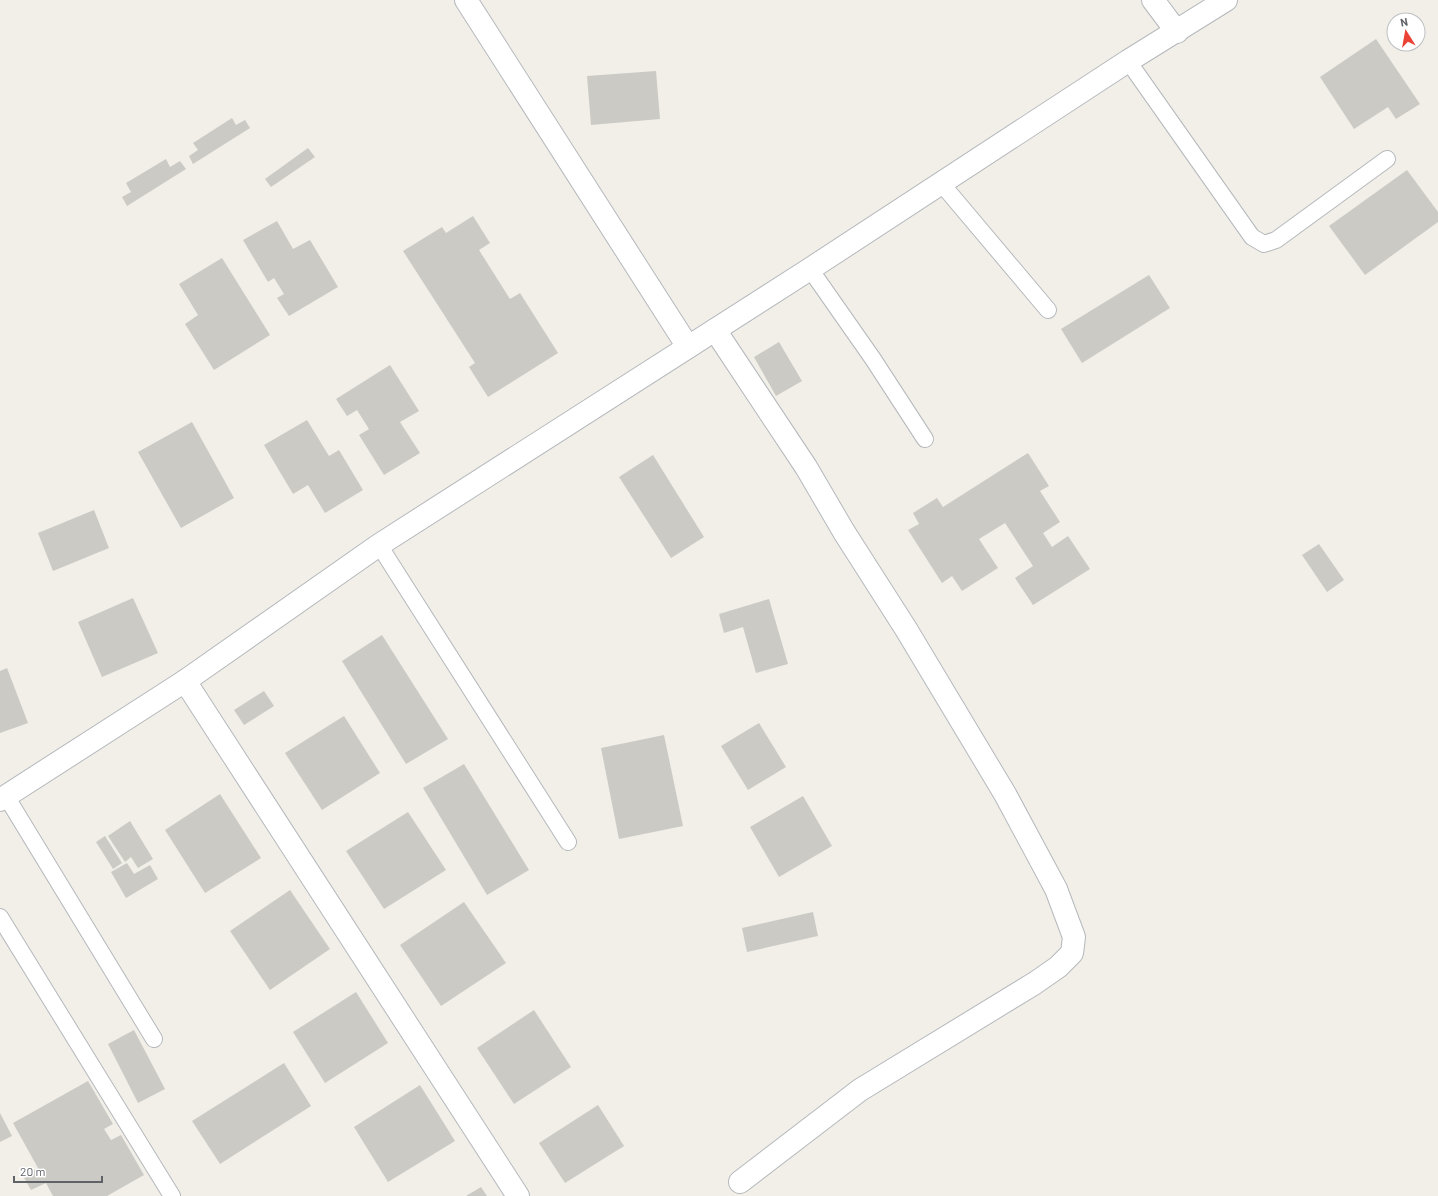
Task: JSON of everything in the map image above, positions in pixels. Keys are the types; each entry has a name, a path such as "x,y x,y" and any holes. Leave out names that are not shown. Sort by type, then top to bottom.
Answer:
{"street":[{"path":"466,0 688,347"},
{"path":"1153,0 1177,32"},
{"path":"3,798 185,681 379,545 810,269 1128,61 1177,32 1226,0"},
{"path":"715,330 806,467 844,532 906,629 1005,794 1056,888 1074,937 1072,953 1058,967 1035,983 860,1090 740,1182"},
{"path":"185,681 518,1196"}],"lane":[{"path":"1128,61 1252,237 1264,244 1276,240 1387,159"},
{"path":"941,183 1048,310"},
{"path":"810,269 873,359 925,439"},
{"path":"379,545 568,842"},
{"path":"3,798 154,1039"},
{"path":"0,917 172,1196"}],"building":[{"path":"1376,39 1420,104 1396,119 1388,107 1354,129 1320,77"},
{"path":"656,71 660,119 591,125 587,76"},
{"path":"232,118 236,125 245,120 250,128 193,164 189,156 198,150 193,143"},
{"path":"308,148 315,157 271,187 265,179"},
{"path":"166,159 170,167 180,161 186,169 127,206 122,197 131,192 126,183"},
{"path":"1407,170 1438,212 1438,222 1365,275 1329,226"},
{"path":"473,216 490,243 479,250 510,299 520,293 558,353 488,397 469,367 475,363 403,251 442,227 446,233"},
{"path":"277,221 293,249 310,240 338,287 289,316 277,298 284,294 274,278 268,282 243,240"},
{"path":"222,258 270,335 214,370 185,324 198,315 179,284"},
{"path":"1149,275 1170,308 1082,363 1061,329"},
{"path":"779,342 802,381 776,396 754,357"},
{"path":"390,365 419,411 400,422 420,453 384,475 359,435 369,429 357,410 347,416 336,399"},
{"path":"307,420 329,456 339,450 363,490 325,513 308,485 293,494 264,445"},
{"path":"192,422 234,498 181,528 138,452"},
{"path":"1028,453 1049,486 1040,491 1060,522 1043,533 1052,547 1068,536 1090,569 1033,605 1015,578 1033,566 1005,523 979,539 998,568 962,591 952,576 942,583 908,530 919,524 913,513 937,498 943,507"},
{"path":"653,455 704,537 671,558 619,477"},
{"path":"94,510 109,548 53,571 38,533"},
{"path":"1319,544 1344,580 1327,592 1302,555"},
{"path":"133,598 158,653 102,677 78,622"},
{"path":"769,599 788,664 756,673 743,627 724,633 719,614"},
{"path":"382,635 448,739 406,764 342,661"},
{"path":"7,668 28,723 0,733 0,671"},
{"path":"264,691 274,706 244,725 234,710"},
{"path":"344,716 380,773 322,810 285,753"},
{"path":"759,723 786,767 748,790 721,746"},
{"path":"664,735 683,826 619,839 601,748"},
{"path":"464,764 529,870 487,895 423,788"},
{"path":"220,794 261,858 205,893 165,830"},
{"path":"803,796 832,846 779,877 750,827"},
{"path":"408,812 446,870 384,909 346,851"},
{"path":"130,821 153,859 138,868 131,857 125,862 108,836"},
{"path":"105,836 122,863 113,869 96,842"},
{"path":"127,863 134,874 150,865 158,879 126,898 111,872"},
{"path":"290,890 330,949 270,990 230,931"},
{"path":"464,902 506,963 441,1006 400,945"},
{"path":"813,912 818,936 747,952 742,928"},
{"path":"356,992 388,1043 325,1083 293,1032"},
{"path":"534,1010 571,1067 514,1104 477,1048"},
{"path":"134,1030 165,1089 138,1103 108,1044"},
{"path":"284,1063 311,1106 220,1164 192,1121"},
{"path":"88,1081 113,1124 104,1129 111,1140 121,1135 144,1175 107,1196 53,1196 46,1183 31,1190 23,1176 38,1168 13,1123"},
{"path":"420,1085 455,1141 388,1182 354,1127"},
{"path":"598,1105 624,1146 565,1183 539,1143"},
{"path":"0,1113 12,1136 0,1142"},
{"path":"481,1187 487,1196 466,1196"}]}
